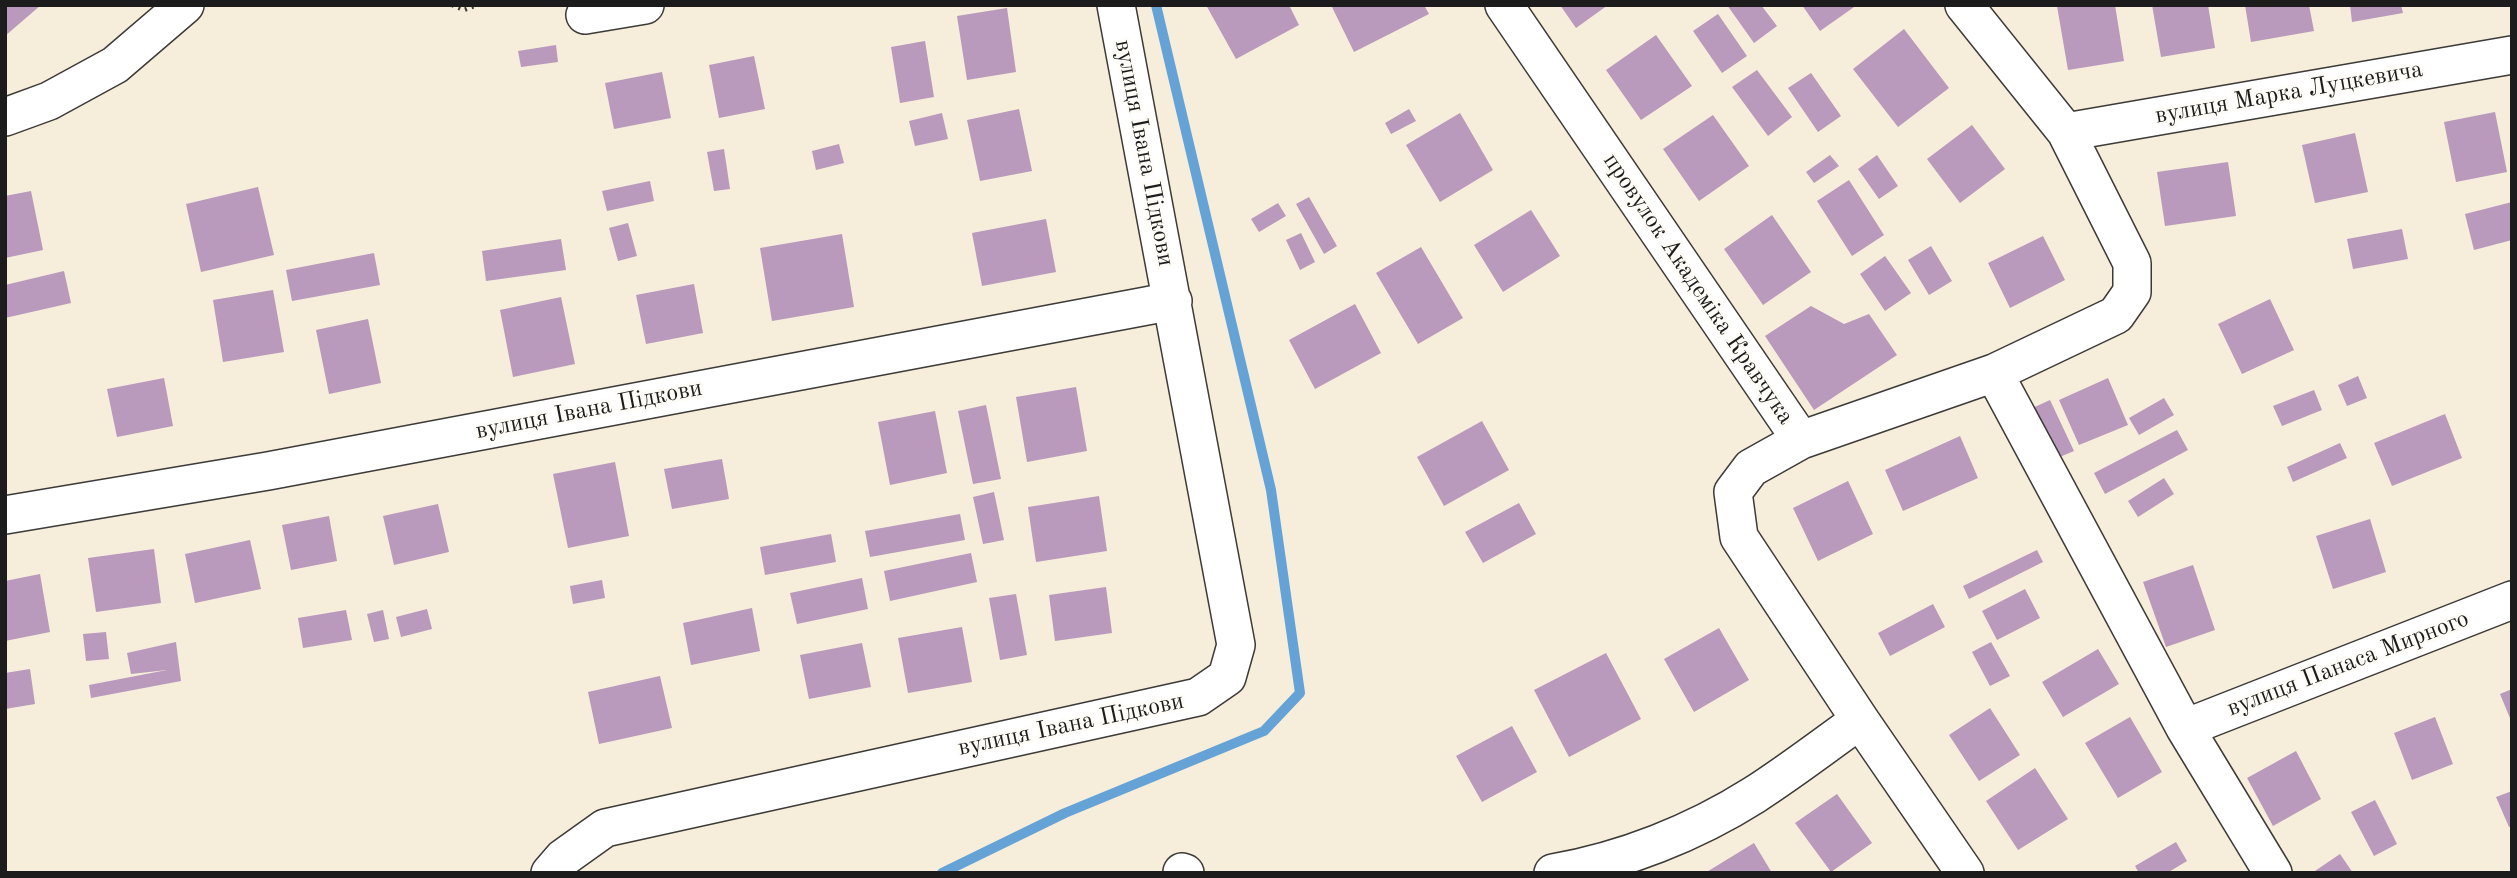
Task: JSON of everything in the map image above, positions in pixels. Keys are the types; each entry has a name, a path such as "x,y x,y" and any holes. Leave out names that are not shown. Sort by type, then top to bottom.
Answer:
{"street":[{"path":"5,117 49,101 115,65 185,5"},
{"path":"585,15 645,5"},
{"name":"вулиця Івана Підкови","path":"550,873 563,858 605,828 1198,697 1227,677 1236,645 1116,5"},
{"name":"провулок Академіка Кравчука","path":"1504,5 1801,440 1751,468 1733,492 1739,537 1965,873"},
{"path":"1801,440 1994,373 2116,314 2132,292 2132,263 2066,132 1964,5"},
{"name":"вулиця Марка Луцкевича","path":"2066,132 2512,55"},
{"name":"вулиця Івана Підкови","path":"5,515 268,471 1173,301"},
{"path":"1994,373 2185,728 2269,871"},
{"name":"вулиця Панаса Мирного","path":"2185,728 2512,600"},
{"path":"1553,873 1670,840 1753,796 1860,720"}],"path":[{"path":"452,5 464,10 477,5"}],"building":[{"path":"5,5 41,5 5,36"},
{"path":"1206,5 1289,5 1299,25 1236,59"},
{"path":"1331,5 1424,5 1429,14 1354,52"},
{"path":"1560,5 1608,5 1576,28"},
{"path":"1727,5 1761,5 1777,26 1754,43"},
{"path":"1802,5 1857,5 1820,31"},
{"path":"2115,5 2124,61 2068,70 2057,6"},
{"path":"2152,5 2208,5 2215,48 2161,57"},
{"path":"2245,5 2309,5 2314,31 2251,42"},
{"path":"2350,5 2401,5 2403,13 2352,22"},
{"path":"1007,8 1016,72 967,80 957,16"},
{"path":"1718,14 1747,56 1722,73 1693,31"},
{"path":"1904,29 1949,88 1898,127 1853,69"},
{"path":"1656,35 1692,86 1641,120 1606,70"},
{"path":"925,41 934,97 900,103 891,47"},
{"path":"556,45 558,62 521,67 518,51"},
{"path":"754,56 765,109 719,118 709,65"},
{"path":"1757,70 1792,117 1768,136 1732,87"},
{"path":"662,72 671,118 614,129 605,83"},
{"path":"1811,73 1841,116 1818,132 1788,88"},
{"path":"1019,109 1032,171 980,181 967,120"},
{"path":"1409,109 1416,121 1391,134 1385,123"},
{"path":"2495,112 2507,172 2456,182 2444,122"},
{"path":"942,113 948,139 915,146 909,121"},
{"path":"1460,113 1493,170 1440,202 1406,145"},
{"path":"1713,115 1749,166 1699,201 1663,149"},
{"path":"1972,125 2005,169 1960,203 1927,159"},
{"path":"2355,133 2368,192 2315,203 2302,145"},
{"path":"839,144 844,163 816,170 812,151"},
{"path":"724,149 730,189 714,191 707,152"},
{"path":"1830,155 1839,166 1814,183 1806,172"},
{"path":"1877,155 1898,186 1879,199 1858,169"},
{"path":"2228,162 2236,216 2165,226 2157,172"},
{"path":"1849,180 1884,235 1852,256 1817,201"},
{"path":"650,181 654,201 607,211 602,191"},
{"path":"258,187 274,255 201,272 186,204"},
{"path":"31,191 43,250 5,258 5,196"},
{"path":"1309,197 1337,246 1324,254 1296,204"},
{"path":"2512,202 2512,240 2474,250 2465,214"},
{"path":"1278,203 1286,216 1259,232 1251,219"},
{"path":"1531,210 1560,256 1503,292 1474,245"},
{"path":"1772,215 1811,272 1763,305 1724,249"},
{"path":"1046,219 1056,272 982,286 972,233"},
{"path":"628,223 637,256 618,261 609,228"},
{"path":"2402,229 2408,259 2353,269 2347,239"},
{"path":"1301,233 1315,262 1300,270 1286,240"},
{"path":"842,234 854,307 772,321 760,248"},
{"path":"2043,236 2065,280 2010,308 1988,263"},
{"path":"561,239 566,270 486,281 482,251"},
{"path":"1931,246 1952,281 1929,295 1908,260"},
{"path":"1421,247 1463,318 1418,344 1376,273"},
{"path":"374,253 380,285 292,301 286,270"},
{"path":"1885,256 1911,293 1885,311 1860,274"},
{"path":"64,271 71,303 5,318 5,285"},
{"path":"694,284 703,333 646,344 636,295"},
{"path":"273,290 284,352 223,362 213,300"},
{"path":"561,297 575,364 513,377 500,310"},
{"path":"2270,299 2294,350 2242,374 2218,324"},
{"path":"1355,304 1381,353 1315,389 1289,340"},
{"path":"1811,306 1844,324 1869,314 1897,355 1814,410 1765,336"},
{"path":"368,319 381,383 329,394 316,330"},
{"path":"2358,376 2367,398 2347,406 2338,385"},
{"path":"164,378 173,426 117,437 107,389"},
{"path":"2108,378 2128,425 2079,445 2059,400"},
{"path":"1076,387 1087,451 1027,462 1016,397"},
{"path":"2314,390 2322,410 2282,426 2273,406"},
{"path":"2164,398 2174,415 2139,435 2129,418"},
{"path":"2050,400 2074,451 2050,461 2026,411"},
{"path":"986,405 1001,479 973,484 958,411"},
{"path":"935,411 947,473 890,485 878,422"},
{"path":"2445,414 2462,458 2392,486 2374,443"},
{"path":"1482,421 1509,470 1444,506 1417,457"},
{"path":"2177,430 2188,450 2105,494 2094,473"},
{"path":"1960,436 1978,478 1903,511 1885,470"},
{"path":"2340,443 2347,458 2293,482 2287,467"},
{"path":"722,459 729,499 672,509 664,469"},
{"path":"615,462 629,536 568,548 553,474"},
{"path":"2164,478 2174,494 2138,517 2128,501"},
{"path":"1848,481 1873,534 1818,561 1793,508"},
{"path":"994,492 1004,540 983,544 973,497"},
{"path":"1099,496 1107,551 1036,562 1028,507"},
{"path":"1519,503 1536,534 1483,563 1465,532"},
{"path":"438,504 449,552 394,565 383,516"},
{"path":"960,514 965,540 870,557 865,531"},
{"path":"329,516 337,561 291,570 282,525"},
{"path":"2370,519 2386,572 2333,589 2316,536"},
{"path":"831,534 836,562 765,575 760,547"},
{"path":"250,540 261,589 195,603 185,554"},
{"path":"154,549 161,603 96,612 88,558"},
{"path":"2037,550 2043,562 1969,599 1963,586"},
{"path":"971,553 977,582 890,601 884,571"},
{"path":"2193,565 2215,630 2166,647 2143,582"},
{"path":"40,574 50,632 5,641 5,581"},
{"path":"862,578 868,609 797,624 790,593"},
{"path":"602,580 605,598 573,604 570,586"},
{"path":"1106,587 1112,633 1055,641 1049,595"},
{"path":"2025,589 2040,618 1997,640 1982,611"},
{"path":"1016,594 1027,655 1000,660 989,598"},
{"path":"1933,604 1945,627 1890,656 1878,633"},
{"path":"752,608 760,651 691,665 683,623"},
{"path":"427,609 432,629 401,637 396,617"},
{"path":"346,610 352,640 303,648 298,618"},
{"path":"383,610 389,639 374,642 367,614"},
{"path":"962,627 972,682 908,693 898,638"},
{"path":"1719,628 1749,680 1694,712 1664,659"},
{"path":"106,632 109,659 86,661 83,634"},
{"path":"176,642 181,681 91,698 89,685 167,670 131,674 127,653"},
{"path":"1991,642 2010,676 1990,686 1972,652"},
{"path":"862,643 871,687 809,699 800,655"},
{"path":"2098,649 2119,684 2063,717 2042,682"},
{"path":"1606,653 1641,719 1569,757 1534,690"},
{"path":"30,669 35,704 5,709 5,673"},
{"path":"660,676 672,728 599,744 588,692"},
{"path":"2512,689 2512,723 2500,694"},
{"path":"1990,708 2020,755 1979,781 1949,735"},
{"path":"2130,717 2162,772 2118,798 2085,743"},
{"path":"2435,717 2453,764 2412,780 2394,733"},
{"path":"1512,726 1537,772 1482,802 1456,756"},
{"path":"2296,751 2321,799 2273,826 2247,778"},
{"path":"2035,768 2068,819 2018,850 1986,801"},
{"path":"2512,791 2512,826 2509,827 2496,797"},
{"path":"1837,794 1872,843 1831,872 1795,823"},
{"path":"2375,800 2397,844 2374,856 2351,812"},
{"path":"2176,842 2187,861 2167,873 2139,873 2135,866"},
{"path":"1754,843 1772,873 1705,873"},
{"path":"2340,854 2353,873 2312,873"}],"waterway":[{"path":"942,873 1065,813 1264,731 1300,693 1271,490 1156,5"}]}
